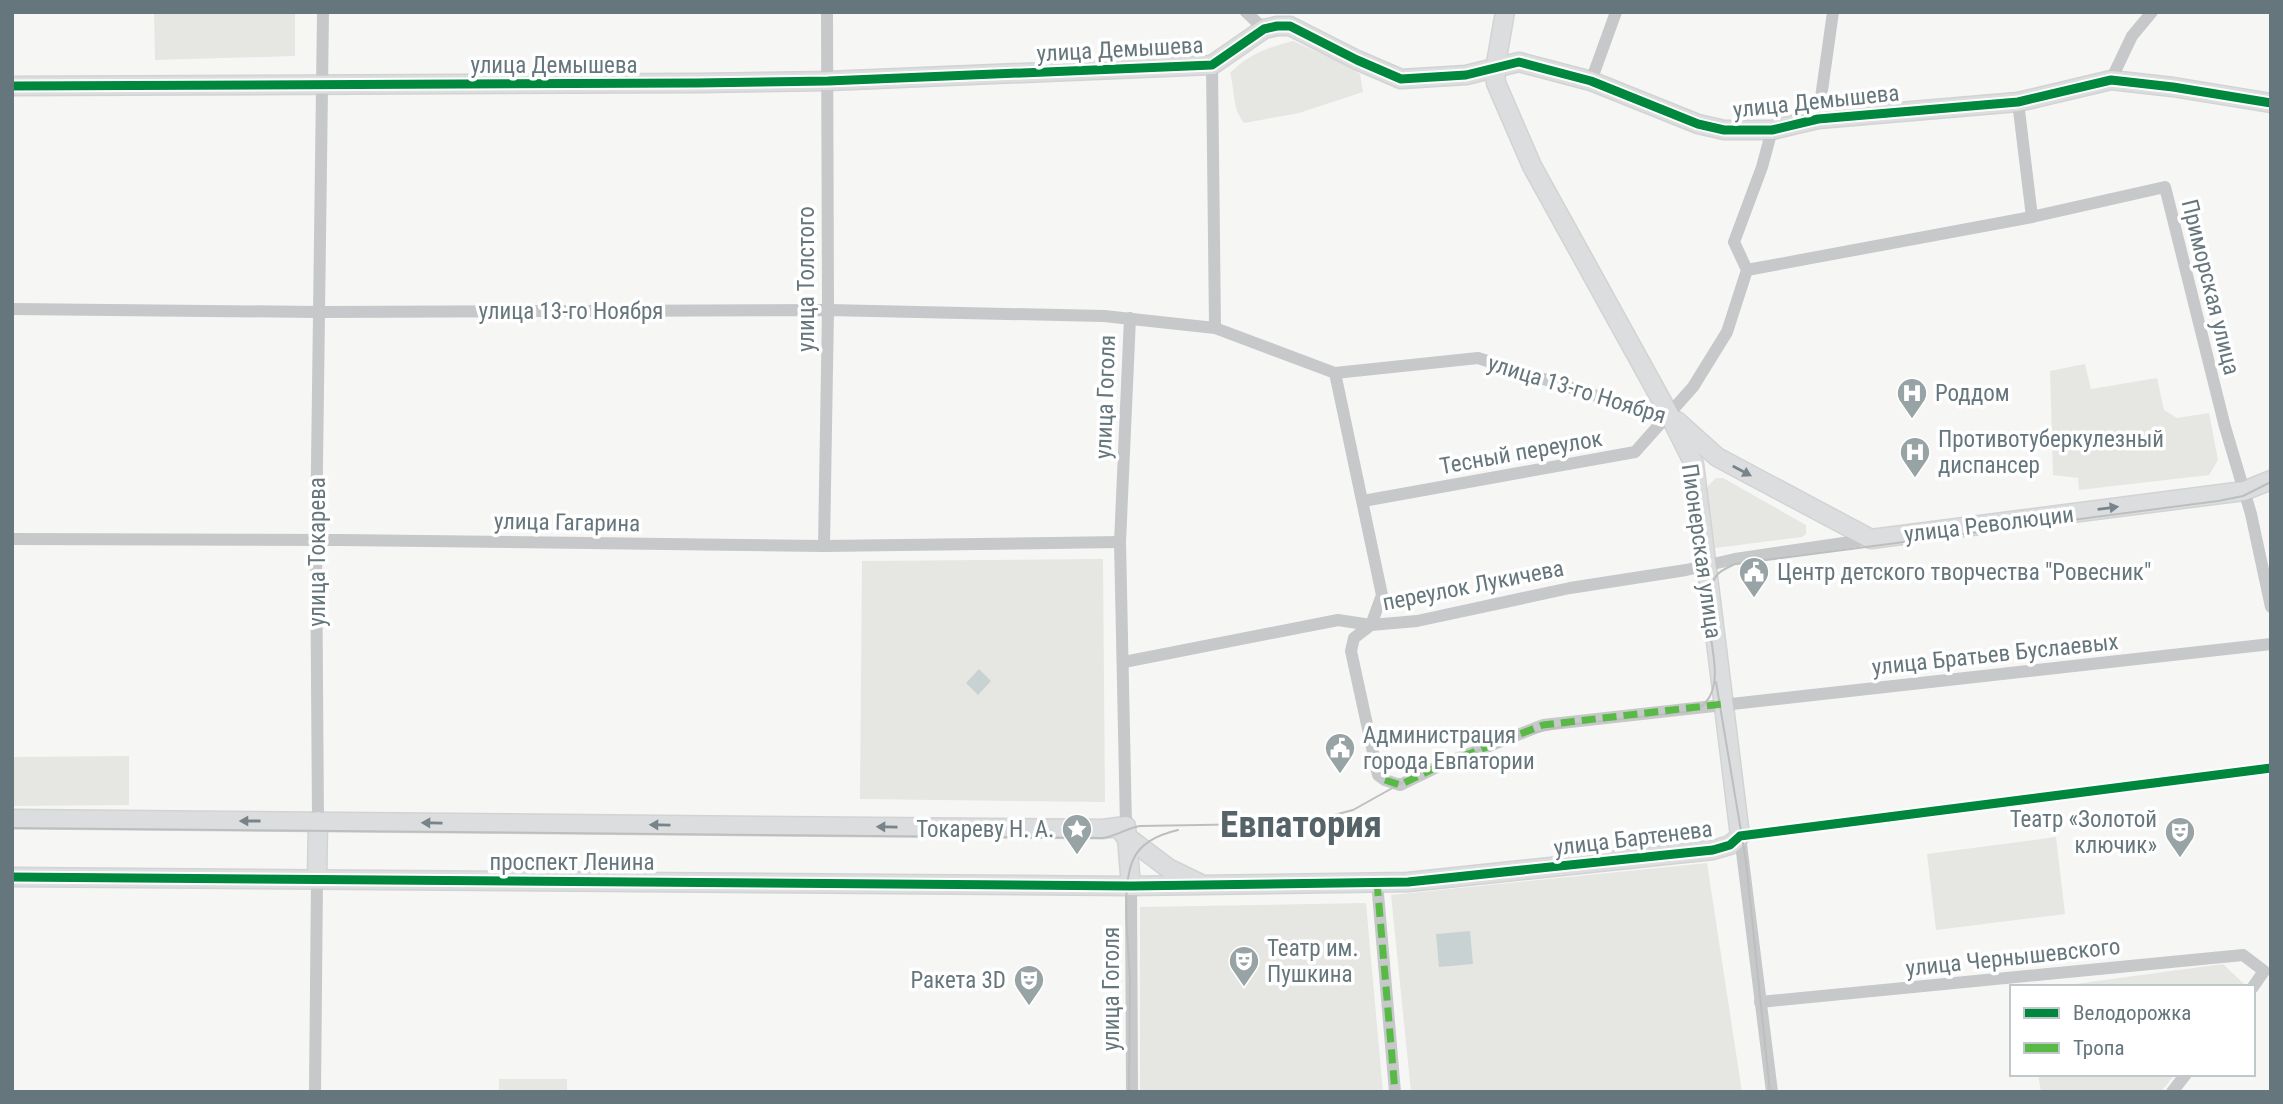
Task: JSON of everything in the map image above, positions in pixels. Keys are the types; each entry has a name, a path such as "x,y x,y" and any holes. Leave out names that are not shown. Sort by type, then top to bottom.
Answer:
{"street":[{"name":"улица Токарева","path":"315,1092 318,821 316,540 323,12"},
{"name":"улица Толстого","path":"824,546 828,310 827,12"},
{"path":"1246,12 1264,29"},
{"name":"Пионерская улица","path":"1505,12 1496,83 1532,166 1670,414 1694,464 1772,1092"},
{"path":"1591,80 1616,12"},
{"path":"1818,119 1833,12"},
{"path":"2110,80 2132,36 2152,12"},
{"name":"улица Демышева","path":"12,86 828,81 1212,65 1264,29 1290,26 1401,79 1466,75 1519,62 1591,80 1698,124 1724,130 1772,130 1818,119 2018,102 2110,80 2174,87 2271,103"},
{"path":"1212,65 1215,328"},
{"path":"2018,102 2032,217"},
{"path":"1747,270 1734,242 1762,167 1772,130"},
{"name":"Приморская улица","path":"1747,270 2032,217 2165,187 2221,414 2244,491 2271,607"},
{"name":"Тесный переулок","path":"1363,501 1635,452 1693,387 1727,332 1747,270"},
{"name":"улица 13-го Ноября","path":"12,309 319,312 828,310 1130,318"},
{"name":"улица Гоголя","path":"1127,831 1120,542 1130,318 1215,328"},
{"name":"улица 13-го Ноября","path":"1215,328 1335,373 1478,358 1650,413 1670,414 1717,457 1871,540"},
{"path":"1335,373 1382,595 1371,625"},
{"path":"1694,464 1717,457"},
{"name":"улица Революции","path":"1706,564 2244,491 2271,480"},
{"name":"улица Гагарина","path":"12,539 824,546 1120,542"},
{"name":"переулок Лукичева","path":"1124,662 1338,620 1371,625 1417,621 1570,588 1686,570 1706,564"},
{"name":"улица Братьев Буслаевых","path":"1371,625 1354,638 1351,651 1378,775 1399,785 1443,764 1543,725 2271,644"},
{"name":"улица Бартенева","path":"1202,884 1450,879 1713,850 1730,845 1740,836 2271,768"},
{"name":"проспект Ленина","path":"12,819 1127,831"},
{"path":"1127,831 1168,869 1202,884"},
{"path":"1127,831 1131,887"},
{"name":"проспект Ленина","path":"12,877 1131,887 1202,884"},
{"path":"1377,882 1395,1092"},
{"name":"улица Гоголя","path":"1131,887 1132,1092"},
{"name":"улица Чернышевского","path":"1760,1002 2243,956 2264,971 2254,985"},
{"path":"2172,1092 2184,1076"}],"shaded area":[{"path":"154,12 295,12 295,56 155,60"},
{"path":"1293,41 1360,74 1363,92 1299,113 1244,123 1236,105 1230,73 1259,52"},
{"path":"2085,364 2091,389 2157,378 2164,410 2177,418 2209,413 2218,460 2209,475 2079,490 2078,478 2053,475 2050,371"},
{"path":"1716,478 1723,478 1806,525 1806,534 1802,537 1715,548 1706,488"},
{"path":"1103,559 1105,802 860,799 862,561"},
{"path":"979,669 991,681 978,695 966,683"},
{"path":"129,756 129,805 12,806 12,757"},
{"path":"2056,837 2065,914 1936,930 1927,854"},
{"path":"1707,863 1742,1092 1411,1092 1391,895"},
{"path":"1366,903 1383,1092 1140,1092 1140,907"},
{"path":"1470,931 1473,964 1439,967 1436,934"},
{"path":"2223,964 2245,985 2068,985"},
{"path":"2038,1076 2173,1076 2161,1092 2041,1092"},
{"path":"499,1079 567,1079 567,1092 499,1092"}],"tram line":[{"path":"12,828 1102,838 1140,826 1315,820 1353,810 1423,771 1517,736 1575,724 1686,712 1702,706 1713,689 1715,674 1708,604 1710,588 1719,573 1735,564 2218,501 2243,496 2271,482"},
{"path":"1716,682 1746,861 1770,1092"},
{"path":"1129,1092 1127,884 1137,852 1159,836 1178,830"}],"marked path":[{"path":"1385,780 1400,785 1443,764 1543,725 1723,704"},
{"path":"1377,882 1395,1092"}],"cycle path":[{"path":"12,86 828,81 1212,65 1264,29 1290,26 1401,79 1466,75 1519,62 1591,81 1698,124 1724,130 1772,130 1818,119 2018,102 2111,80 2271,103"},
{"path":"12,877 1131,886 1408,882 1713,850 1730,845 1740,836 2271,768"}],"place":[{"name":"Роддом","path":"1912,420"},
{"name":"Противотуберкулезный диспансер","path":"1915,479"},
{"name":"Центр детского творчества \"Ровесник\"","path":"1754,599"},
{"name":"Администрация города Евпатории","path":"1340,775"},
{"name":"Токареву Н. А.","path":"1077,856"},
{"name":"Театр «Золотой ключик»","path":"2180,859"},
{"name":"Театр им. Пушкина","path":"1244,988"},
{"name":"Ракета 3D","path":"1029,1007"}],"district":[{"name":"Евпатория","path":"1301,824"}]}
